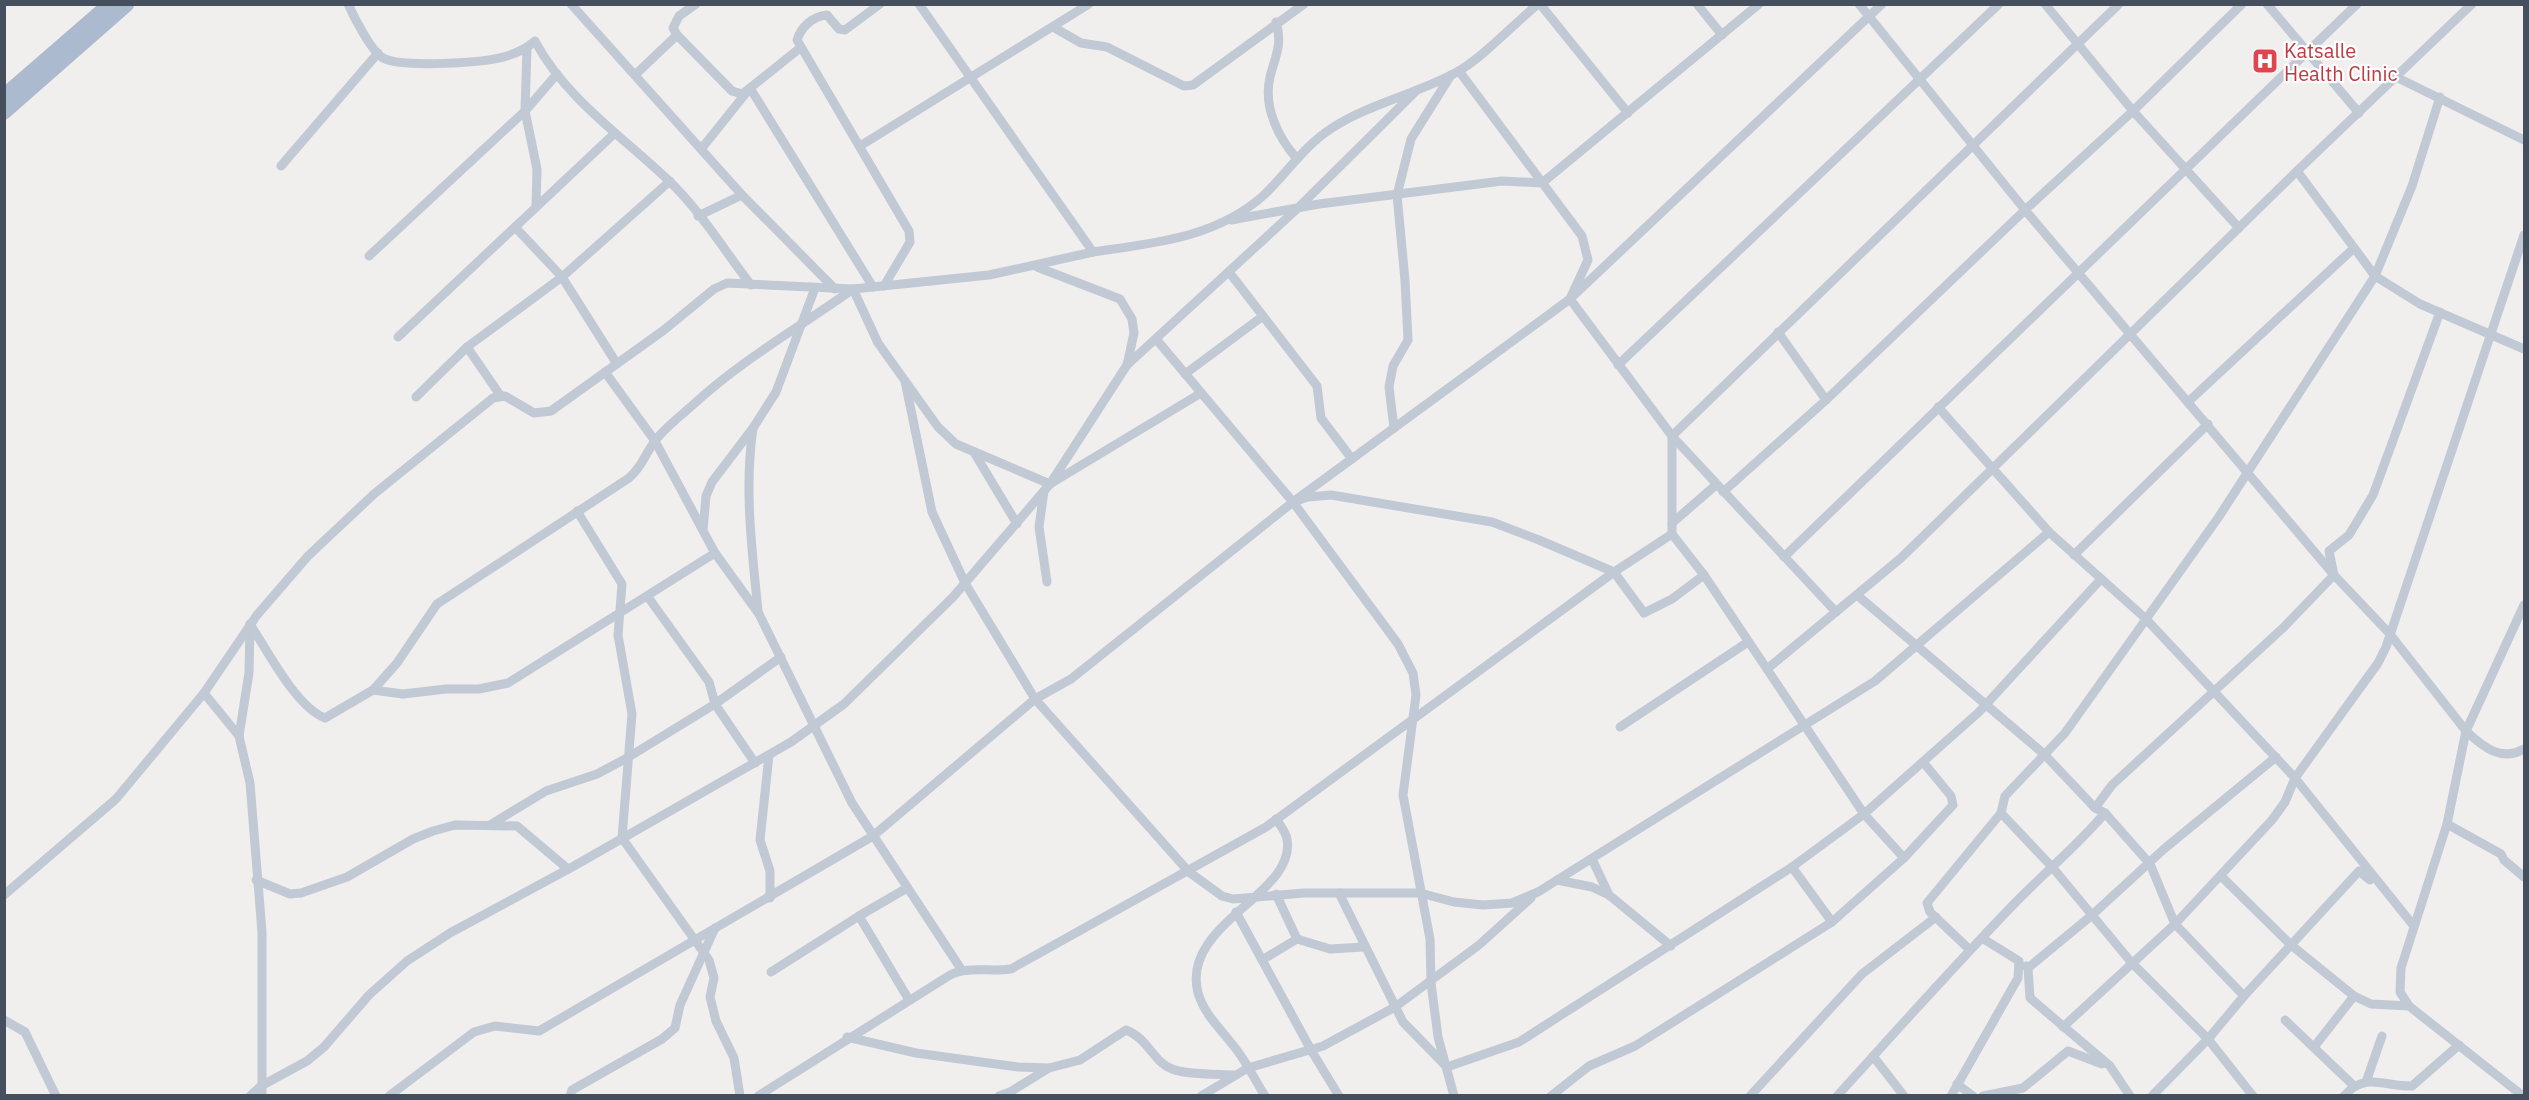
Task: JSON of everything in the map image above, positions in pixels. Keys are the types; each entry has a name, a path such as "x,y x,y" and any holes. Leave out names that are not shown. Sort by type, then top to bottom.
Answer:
{"main road":[{"path":"4,96 110,4"},
{"path":"4,112 127,4"}],"street":[{"path":"348,4 378,54 384,58 407,63 465,61 507,56 527,48 535,41 556,74 615,133 670,181 751,285"},
{"path":"570,4 742,195 835,289"},
{"path":"696,4 674,22 673,28 732,91 742,94 800,48"},
{"path":"880,4 845,30 839,29 827,15 820,16 800,30 797,40 909,231 910,242 884,286"},
{"path":"919,4 1093,252"},
{"path":"860,146 1089,4"},
{"path":"1053,27 1081,43 1107,47 1184,86 1193,85 1276,22 1304,4"},
{"path":"1229,220 1263,195 1317,139 1365,110 1455,73 1539,4 1628,113"},
{"path":"1697,4 1722,35"},
{"path":"467,347 500,395 534,413 544,413 551,411 664,330 714,289 727,283 835,289 884,286 1037,267 1093,252 1176,240 1229,220 1299,208 1502,181 1542,183 1759,4"},
{"path":"1859,4 2025,210 2334,574 2389,633 2466,731 2482,745 2498,754 2516,754 2524,749"},
{"path":"389,1095 474,1032 495,1026 539,1031 873,836 1035,699 1088,666 1293,502 1570,298 1882,4"},
{"path":"1618,365 1999,4"},
{"path":"2045,4 2133,111 2239,228"},
{"path":"1904,858 1864,814 1803,727 1704,575 1672,534 1672,436 2119,4"},
{"path":"1672,523 1719,488 1826,400 2025,210 2133,111 2242,4"},
{"path":"2267,4 2359,113"},
{"path":"1784,557 2357,4"},
{"path":"1767,669 1901,558 2297,171 2472,4"},
{"path":"1276,22 1280,49 1268,91 1270,109 1283,143 1297,159"},
{"path":"635,75 678,35"},
{"path":"527,48 525,111 537,169 536,206"},
{"path":"281,166 378,54"},
{"path":"1455,73 1582,236 1587,247 1588,260 1570,298"},
{"path":"1394,428 1389,387 1393,366 1408,340 1397,195 1412,139 1455,73"},
{"path":"369,256 525,111 556,74"},
{"path":"2396,77 2524,140"},
{"path":"702,148 750,88"},
{"path":"750,88 873,287"},
{"path":"250,1095 307,1061 324,1047 369,995 408,961 450,933 769,755 844,704 965,583 1017,524 1047,487 1127,365 1299,208 1420,88"},
{"path":"1970,950 1926,908 1927,903 2001,813 2005,796 2065,733 2249,472 2375,276 2412,186 2440,97"},
{"path":"398,337 615,133"},
{"path":"2297,171 2375,276 2420,304 2524,349"},
{"path":"416,397 467,347 562,277 670,181"},
{"path":"698,216 742,195"},
{"path":"515,227 562,277 617,364"},
{"path":"2063,1027 2131,962 2175,924 2272,820 2285,802 2295,778 2378,663 2386,647 2493,335 2524,235"},
{"path":"2188,402 2354,248"},
{"path":"1037,267 1120,299 1132,319 1134,333 1127,365"},
{"path":"1229,272 1317,386 1321,418 1352,459"},
{"path":"703,531 706,496 712,482 753,428 776,392 798,328 815,288"},
{"path":"250,624 292,688 314,714 325,718 372,690 397,663 437,604 641,468 655,441 697,401 760,352 853,289"},
{"path":"853,289 878,343 938,427 956,444 1047,487"},
{"path":"1570,298 1672,436 1836,612"},
{"path":"2334,574 2329,551 2349,535 2373,495 2423,353 2440,312"},
{"path":"1185,374 1263,316"},
{"path":"1778,332 1826,400"},
{"path":"1156,339 1293,502 1398,644 1413,673 1416,695 1403,795 1431,947 1431,983 1438,1037 1454,1095"},
{"path":"605,372 655,441 715,553 759,614 816,724 852,803 961,969"},
{"path":"905,381 932,512 965,583 1035,699 1188,872 1222,896 1252,898 1276,894 1420,893 1454,902 1483,905 1512,903 1538,892"},
{"path":"1047,582 1039,527 1047,487 1201,393"},
{"path":"4,895 116,799 204,693 250,624 308,556 374,494 484,405 500,395"},
{"path":"1938,407 2049,532 2145,618 2276,757 2413,925"},
{"path":"2074,555 2208,424"},
{"path":"753,428 748,479 751,544 759,614"},
{"path":"975,454 1017,524"},
{"path":"1293,502 1308,497 1331,495 1492,522 1614,572 1644,613 1672,599 1704,575"},
{"path":"577,511 622,585 618,635 632,714 622,838 705,954 714,978 710,997 716,1021 734,1058 740,1095"},
{"path":"1201,1095 1248,1068 1311,1050 1395,1007 1431,983 1538,892 1875,681 2049,532"},
{"path":"758,1095 847,1037 961,969 996,971 1011,969 1188,872 1276,819 1614,572 1672,534"},
{"path":"372,690 403,694 446,689 479,689 508,683 619,616 715,553"},
{"path":"2095,808 2112,785 2283,627 2334,574"},
{"path":"1447,1067 1519,1042 1543,1024 1671,946 1792,867 1864,814 1985,705 2101,579"},
{"path":"1857,595 2044,754 2095,808 2105,813 2150,864 2175,924 2244,996"},
{"path":"648,597 709,682 715,704 755,763"},
{"path":"2523,1095 2409,1006 2400,992 2401,968 2447,824 2466,731 2524,605"},
{"path":"250,624 249,673 239,736 250,783 256,880 262,932 261,1090"},
{"path":"1620,727 1748,642"},
{"path":"490,825 546,791 597,774 627,758 715,704 781,657"},
{"path":"204,693 239,736"},
{"path":"769,755 760,840 770,871 770,898"},
{"path":"2028,968 2091,916 2164,849 2276,757"},
{"path":"1551,1095 1589,1066 1635,1046 1832,922 1904,858 1953,805 1951,796 1923,762"},
{"path":"2001,813 2053,868 2131,962 2208,1039 2252,1095"},
{"path":"1837,1095 1970,950 2079,844 2105,813"},
{"path":"1265,1095 1237,1050 1212,1022 1197,990 1199,964 1206,945 1236,912 1279,871 1288,849 1287,837 1276,819"},
{"path":"2447,824 2501,854 2504,860 2524,877"},
{"path":"256,880 290,894 301,893 347,877 413,839 455,825 517,826 568,869"},
{"path":"1592,859 1610,895"},
{"path":"1792,867 1832,922"},
{"path":"2152,1095 2208,1039 2244,996 2359,871 2388,895"},
{"path":"2221,876 2291,945 2354,996 2371,1004 2409,1006"},
{"path":"1557,880 1592,887 1610,895 1671,946"},
{"path":"771,972 907,888"},
{"path":"1339,893 1403,1022 1447,1067"},
{"path":"1276,894 1297,939"},
{"path":"1236,912 1311,1050 1339,1095"},
{"path":"859,916 909,1000"},
{"path":"1750,1095 1862,974 1936,917"},
{"path":"570,1095 572,1090 662,1038 675,1028 681,1005 715,928"},
{"path":"1262,960 1297,939 1330,949 1364,947"},
{"path":"1982,939 2028,968 2030,998 2110,1066 2130,1095"},
{"path":"1951,1095 2018,978 2019,961"},
{"path":"2389,1005 2400,992"},
{"path":"2314,1047 2354,996"},
{"path":"4,1020 25,1032 56,1095"},
{"path":"2285,1020 2354,1085"},
{"path":"847,1037 916,1053 1018,1067 1049,1068 1080,1060 1126,1030 1139,1034 1160,1060 1172,1069 1234,1076"},
{"path":"2366,1082 2382,1036"},
{"path":"2344,1095 2354,1085 2366,1082 2412,1086 2459,1045"},
{"path":"1983,1095 2023,1088 2068,1051 2110,1066"},
{"path":"1873,1056 1904,1095"},
{"path":"999,1095 1010,1092 1049,1068"},
{"path":"1957,1084 1973,1095"}],"place":[{"name":"Katsalle Health Clinic","path":"2265,61"}]}
